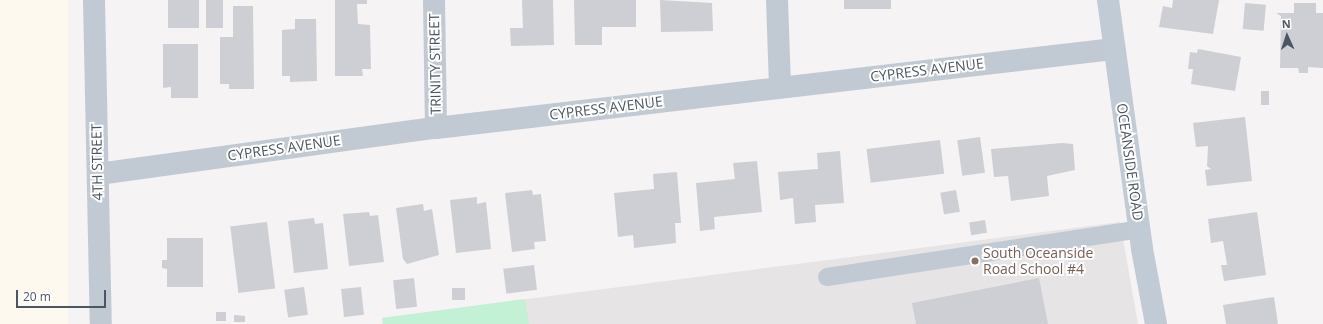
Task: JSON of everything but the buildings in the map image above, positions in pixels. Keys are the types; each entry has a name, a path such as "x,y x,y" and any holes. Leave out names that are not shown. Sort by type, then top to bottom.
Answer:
{"main road":[{"name":"OCEANSIDE ROAD","path":"1108,0 1140,229 1156,324"}],"street":[{"name":"4TH STREET","path":"94,0 101,324"},
{"name":"TRINITY STREET","path":"434,0 436,128"},
{"path":"777,0 780,87"},
{"name":"CYPRESS AVENUE","path":"98,174 436,128 1114,48"}],"lane":[{"path":"827,277 1140,229"}],"shaded area":[{"path":"0,0 68,0 68,324 0,324"},
{"name":"South Oceanside Road School #4","path":"1120,222 1138,324 383,324 382,318"}],"green space":[{"path":"525,299 529,324 383,324 382,318"}],"place":[{"name":"South Oceanside Road School #4","path":"975,261"}]}
